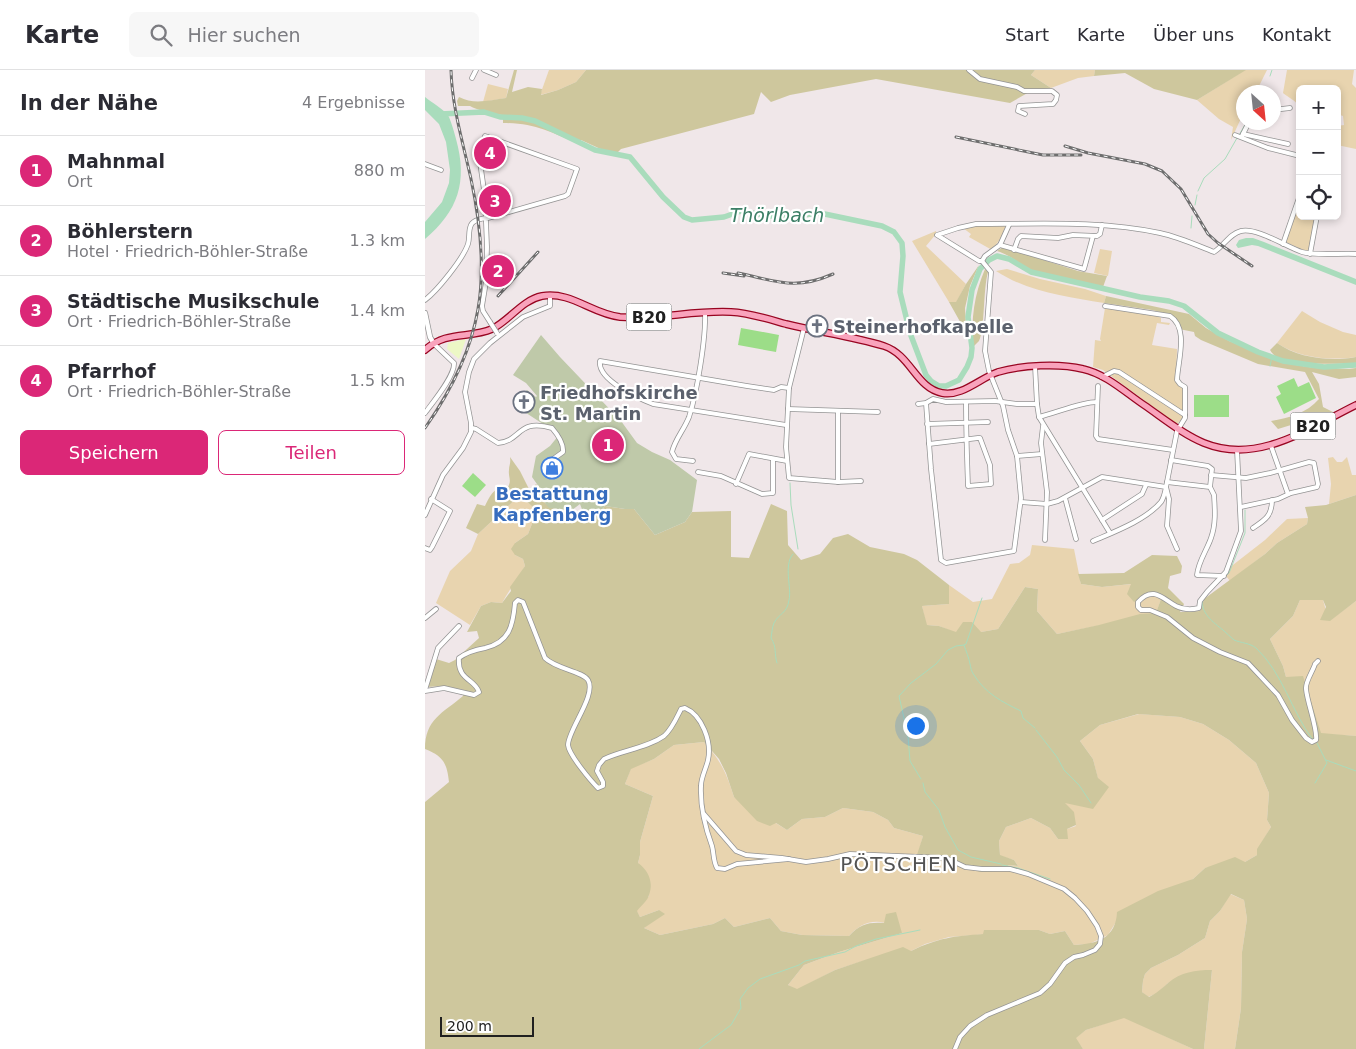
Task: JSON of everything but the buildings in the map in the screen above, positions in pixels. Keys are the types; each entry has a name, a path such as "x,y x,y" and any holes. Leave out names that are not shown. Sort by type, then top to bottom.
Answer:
{"main road":[{"name":"B20","path":"425,350 452,336 479,333 493,328 530,300 541,296 550,296 564,297 607,314 621,317 737,312 888,347 903,357 929,388 941,393 951,394 961,391 991,375 1017,368 1035,366 1074,367 1091,371 1102,377 1178,429 1207,444 1222,449 1237,450 1271,446 1356,405"}],"street":[{"path":"472,78 476,70"},
{"path":"484,70 496,76"},
{"path":"969,70 980,79 1017,87 1024,91 1052,91 1057,95 1053,104 1019,106 1018,112 1025,114"},
{"path":"1281,109 1290,108"},
{"path":"1240,136 1244,130"},
{"path":"425,300 460,260 469,242 470,226 472,223 485,218 565,196 568,194 577,169 485,136 479,155 483,172 485,218 486,282 482,306 483,311 498,335"},
{"path":"1240,136 1288,144"},
{"path":"1240,136 1280,152 1296,155"},
{"path":"1280,152 1283,143"},
{"path":"425,164 441,170"},
{"path":"1283,244 1296,207"},
{"path":"1310,254 1316,220"},
{"path":"926,403 941,560 946,562 1014,551 1021,502 1017,456 985,350 991,272 982,262 979,262 937,235 976,224 1102,225 1130,227 1166,234 1214,252 1220,249 1234,234 1245,230 1310,254 1356,254"},
{"path":"982,262 985,256 1000,245 1009,225"},
{"path":"1013,250 1021,236 1058,238 1093,236 1100,234 1102,225"},
{"path":"1000,245 1084,269 1093,236"},
{"path":"425,515 443,475 467,443 472,428 465,392 474,359 498,335 527,315 547,308 551,304 550,296"},
{"path":"1093,541 1149,512 1162,501 1178,429 1185,420 1185,386 1177,380 1181,330 1176,320 1170,316 1157,313 1105,306"},
{"path":"425,313 430,337 434,344 454,363 447,382 425,413"},
{"path":"693,461 676,459 672,452 691,410 705,313"},
{"path":"804,328 789,388 786,425 789,478 838,482 861,481"},
{"path":"786,425 653,404 621,388 599,366 600,361 774,390 781,387 789,388"},
{"path":"1035,366 1037,404 1043,426 1110,533"},
{"path":"1102,377 1114,371 1119,372 1185,416"},
{"path":"1098,386 1096,436 1098,439 1173,450"},
{"path":"919,404 933,399 946,402 1001,401 1017,404 1037,404"},
{"path":"929,444 967,440 979,438 991,464 991,484 968,486 967,440 966,422 966,402"},
{"path":"1039,417 1087,402 1097,402"},
{"path":"788,409 878,412"},
{"path":"838,411 838,482"},
{"path":"927,424 988,422"},
{"path":"472,428 499,443 508,441 525,427 540,426 552,428 558,436 563,452 549,462"},
{"path":"1043,426 1041,444 1047,504 1045,540"},
{"path":"1271,446 1288,494"},
{"path":"1237,450 1241,531 1224,576 1207,592 1200,601 1199,608 1190,610 1176,606 1162,596 1157,595 1145,596 1138,602 1138,607 1141,610 1150,610 1167,617 1193,638 1220,652 1248,663 1277,695 1305,738 1312,742 1316,740 1317,735 1305,687 1315,664 1318,662"},
{"path":"736,484 749,454 787,461"},
{"path":"1017,456 1042,454"},
{"path":"698,472 733,480 736,484 762,494 773,493 773,459"},
{"path":"1171,460 1208,466 1212,469 1210,488 1215,495 1215,524 1197,575 1224,576"},
{"path":"1211,475 1239,478 1260,476 1309,462 1314,463 1317,486 1241,508"},
{"path":"1021,502 1047,504 1065,498 1081,487 1102,477 1166,487"},
{"path":"1167,482 1210,488"},
{"path":"1102,520 1143,494 1146,485"},
{"path":"1166,487 1169,499 1167,526 1177,549"},
{"path":"1065,498 1077,539"},
{"path":"425,548 430,550 451,511 431,499"},
{"path":"1253,528 1267,519 1272,500"},
{"path":"459,626 438,648 425,690 444,688 474,695 479,692 478,687 466,678 460,670 459,658 468,651 487,648 507,636 513,624 515,603 518,600 523,602 545,658 551,664 588,679 590,685 581,714 568,743 569,751 593,784 599,788 603,786 597,771 604,759 664,736 671,728 681,709 685,708 697,717 704,729 708,745 709,758 701,783 703,813 706,834 717,868 725,869 732,865 789,859"},
{"path":"425,618 436,608"},
{"path":"703,813 736,851 754,856 806,862 850,854 946,858 965,866 982,869 1010,869 1028,874 1064,889 1087,911 1097,926 1101,936 1100,944 1095,950 1074,957 1065,963 1050,984 1040,993 987,1015 970,1026 960,1037 955,1049"}],"shaded area":[{"path":"514,70 517,70 512,92 528,87 542,89 541,95 576,82 586,70 1035,70 1031,75 1051,88 1031,91 1010,103 876,79 790,95 771,102 761,92 754,114 621,149 617,153 605,151 581,140 579,144 533,126 503,123 503,115 486,112 470,106 458,106 457,101 459,97 470,101 506,98"},
{"path":"549,70 586,70 576,82 540,95"},
{"path":"1035,70 1095,70 1094,76 1078,78 1051,88 1031,75"},
{"path":"1095,70 1246,70 1197,100 1154,89 1125,73 1094,76"},
{"path":"1245,70 1267,70 1260,85 1236,85 1236,129 1231,140 1233,127 1219,119 1197,100"},
{"path":"1287,70 1354,70 1352,84 1356,88 1356,149 1341,146 1341,125 1344,125 1343,116 1341,115 1341,85 1296,85 1296,103 1283,93"},
{"path":"488,84 508,89 506,98 483,102"},
{"path":"425,97 449,117 456,139 461,169 457,195 452,206 445,218 425,239 425,222 442,202 449,183 450,170 446,142 439,124 425,110"},
{"path":"1296,212 1296,220 1315,220 1310,251 1302,250 1286,242"},
{"path":"984,225 1006,225 1001,238 992,250 969,237 971,234 963,228"},
{"path":"936,231 936,234 926,246 966,284 956,303 949,302 912,241"},
{"path":"1253,238 1264,242 1356,279 1356,285 1258,246 1252,245 1238,248 1236,245 1239,240"},
{"path":"1003,247 1078,271 1107,276 1103,287 1042,274 997,251"},
{"path":"1100,249 1112,251 1108,276 1094,273"},
{"path":"979,265 970,286 965,308 967,340 963,327 949,302 956,302"},
{"path":"985,269 988,272 981,335 979,341 973,347 974,307"},
{"path":"1007,269 1106,296 1104,303 1034,289 996,271"},
{"path":"1106,296 1189,314 1206,328 1229,341 1283,363 1315,368 1356,368 1356,377 1339,379 1312,372 1319,384 1323,407 1335,413 1299,430 1291,425 1278,429 1271,421 1297,414 1309,408 1319,399 1305,372 1258,364 1201,340 1195,336 1194,332 1179,329 1172,315 1104,303"},
{"path":"1105,308 1155,315 1161,318 1161,322 1170,323 1169,325 1157,323 1152,345 1177,349 1176,380 1184,391 1183,418 1178,423 1175,423 1103,370 1093,367 1095,340 1101,341"},
{"path":"1302,311 1320,322 1343,332 1356,335 1356,357 1336,359 1315,357 1295,352 1277,343"},
{"path":"541,335 621,421 637,443 670,460 697,480 692,512 685,522 655,535 634,509 605,506 598,512 590,513 583,512 580,504 568,513 568,510 549,508 545,503 544,494 532,477 536,456 550,446 559,435 549,426 514,405 527,390 537,396 526,383 513,375"},
{"path":"466,339 459,359 447,349 448,343"},
{"path":"1277,343 1295,352 1315,358 1336,359 1356,357 1356,363 1317,364 1287,360 1276,357 1270,350"},
{"path":"510,457 520,471 529,489 531,490 536,484 544,494 545,503 555,509 568,510 568,513 576,516 583,512 595,513 605,506 634,509 655,535 685,522 692,512 731,511 731,557 749,558 771,504 787,511 788,545 801,560 820,554 833,538 848,534 870,547 904,554 917,560 949,585 949,604 922,606 927,625 939,626 956,632 963,622 972,622 981,632 998,629 1025,587 1038,589 1037,611 1057,634 1140,614 1156,613 1161,599 1157,594 1147,594 1134,602 1127,594 1131,584 1102,587 1081,584 1078,574 1124,573 1152,555 1177,556 1182,566 1181,573 1170,576 1168,588 1184,604 1180,612 1200,611 1204,599 1277,543 1307,524 1308,518 1305,507 1326,505 1356,495 1356,601 1330,621 1320,620 1326,607 1323,600 1300,600 1293,616 1270,639 1283,666 1286,677 1303,676 1321,733 1356,736 1356,1049 1235,1049 1241,1008 1242,952 1247,919 1244,900 1231,894 1220,911 1210,921 1205,938 1178,955 1151,968 1145,974 1143,981 1142,992 1149,997 1183,974 1212,970 1204,1049 1193,1049 1124,1018 1086,1030 1076,1038 1083,1049 425,1049 425,802 449,782 443,761 436,754 425,749 426,739 432,724 442,712 463,696 464,690 444,686 426,687 436,659 449,663 455,660 479,638 477,631 467,632 481,606 491,602 502,603 511,591 510,587 525,566 523,559 515,555 511,549 515,543 528,534 537,511 520,495 478,534 466,528 477,504 485,506 493,492 499,488 508,487 510,482","holes":["1138,714 1180,717 1203,724 1229,740 1256,763 1269,793 1267,820 1271,827 1257,849 1257,855 1245,862 1235,857 1205,868 1193,879 1158,891 1117,912 1116,921 1109,934 1097,941 1074,945 1065,931 1050,934 1039,930 984,930 983,934 946,938 911,951 903,947 835,970 797,989 788,985 804,965 902,933 896,912 886,914 884,923 865,925 849,936 802,935 781,931 770,918 734,927 725,918 713,924 660,935 644,928 665,914 659,910 640,917 637,911 647,899 651,886 645,869 638,863 640,842 653,796 625,784 631,769 654,759 674,745 704,742 719,759 734,797 757,821 770,826 776,823 787,830 802,819 825,817 843,808 873,812 888,820 894,828 923,836 916,858 949,862 980,872 998,871 1009,865 1018,866 1014,860 1000,855 999,841 1006,827 1031,818 1050,828 1058,839 1068,839 1067,829 1076,825 1074,812 1065,803 1093,809 1109,787 1098,778 1093,759 1080,741 1100,725"]},
{"path":"1333,457 1337,462 1342,462 1347,457 1352,475 1356,475 1356,495 1329,504 1331,484 1328,458"},
{"path":"520,495 537,511 528,534 515,543 515,555 523,559 525,566 502,603 491,602 481,606 470,625 436,603 450,571 471,551 478,534"},
{"path":"1308,518 1307,524 1277,543 1230,581 1226,576 1229,568 1265,540 1287,519"},
{"path":"1032,545 1074,549 1081,584 1102,587 1132,584 1147,594 1157,594 1161,599 1156,614 1057,634 1037,611 1038,589 1025,587 998,629 956,633 939,626 926,625 922,606 949,604 949,585 973,602 992,599 1010,564 1019,563 1030,555"},
{"path":"1300,600 1323,600 1329,621 1356,601 1356,736 1321,734 1286,677 1283,666 1270,639 1293,616"},
{"path":"1139,714 1180,717 1203,724 1229,740 1256,763 1269,793 1267,820 1271,827 1258,849 1257,855 1245,862 1205,868 1193,879 1116,922 1108,935 1089,944 1074,945 1065,931 1050,934 1039,930 949,937 925,944 911,951 863,961 835,970 797,990 788,985 804,965 902,933 887,924 874,922 860,926 849,936 802,935 781,931 770,918 734,927 725,918 713,924 660,935 644,928 659,910 640,917 636,910 649,896 638,863 640,842 653,796 625,784 631,768 654,759 674,745 704,742 722,767 734,797 787,830 802,819 825,817 843,808 873,812 888,820 894,828 923,836 917,858 998,871 1009,865 1018,866 1014,860 1000,856 999,841 1006,827 1031,818 1050,828 1058,839 1067,829 1076,826 1064,802 1098,779 1093,759 1080,741 1100,725"},
{"path":"1230,894 1244,900 1247,919 1242,952 1241,1008 1235,1049 1204,1049 1212,970 1168,983 1158,993 1148,997 1142,992 1143,981 1145,974 1151,968 1178,955 1205,938 1210,921 1220,911"},
{"path":"1124,1017 1193,1049 1083,1049 1075,1038 1086,1030"}],"green space":[{"path":"741,328 779,335 776,352 738,345"},
{"path":"1294,378 1298,387 1309,382 1316,398 1284,414 1276,397 1281,394 1277,386"},
{"path":"1194,395 1229,395 1229,417 1194,417"},
{"path":"473,473 486,485 475,497 462,486"}],"waterway":[{"path":"1270,76 1272,70"},
{"name":"Thörlbach","path":"440,114 484,112 500,117 522,118 535,121 595,150 630,157 663,197 684,217 692,220 724,217 741,211 785,217 820,213 882,226 894,232 902,243 903,256 900,292 910,333 926,375 939,386 946,386 959,380 967,367 972,348 968,317 972,290 980,269 989,260 997,256 1009,259 1031,272 1140,297 1169,301 1184,306 1218,333 1258,352 1283,361 1324,367 1356,365"},
{"path":"1239,135 1242,130"},
{"path":"1198,191 1204,178 1225,159 1237,138"},
{"path":"1195,205 1197,195"},
{"path":"1191,228 1192,216"},
{"path":"1270,366 1272,357"},
{"path":"790,483 791,505 798,549"},
{"path":"1212,589 1229,573 1245,533 1245,510"},
{"path":"777,663 774,644 771,638 772,630 776,620 788,605 790,595 788,570 793,554"},
{"path":"982,598 966,644 964,645 972,671 983,687 1021,711 1023,718 1035,728"},
{"path":"1203,599 1202,604 1205,613 1212,621 1234,640 1254,646 1265,658 1280,680 1305,729 1313,740"},
{"path":"921,779 910,761 908,736 899,696 911,683 936,664 948,650 964,645"},
{"path":"1036,730 1057,757 1064,770 1079,785 1091,803"},
{"path":"1315,783 1327,763 1317,743"},
{"path":"1326,760 1356,771"},
{"path":"923,783 925,792 939,810 945,827 958,850 971,857 1001,864"},
{"path":"1002,865 1018,868 1050,879"},
{"path":"699,1049 731,1025 741,1008 740,999 748,988 760,979 805,961 845,952 876,939 920,930"}],"railway":[{"path":"425,428 445,397 460,368 471,338 478,309 481,279 481,248 477,215 456,111 451,70"},
{"path":"956,137 1043,155 1081,155"},
{"path":"1065,146 1088,153 1145,164 1162,171 1181,189 1208,234 1252,266"},
{"path":"498,296 538,252"},
{"path":"723,273 744,276"},
{"path":"738,273 785,283 807,282 833,274"}],"place":[{"name":"Pfarrhof","path":"490,153"},
{"name":"Städtische Musikschule","path":"495,201"},
{"name":"Böhlerstern","path":"498,271"},
{"name":"Steinerhofkapelle","path":"817,326"},
{"name":"Friedhofskirche St. Martin","path":"524,402"},
{"name":"Mahnmal","path":"608,445"},
{"name":"Bestattung Kapfenberg","path":"552,468"}],"district":[{"name":"PÖTSCHEN","path":"899,864"}]}
